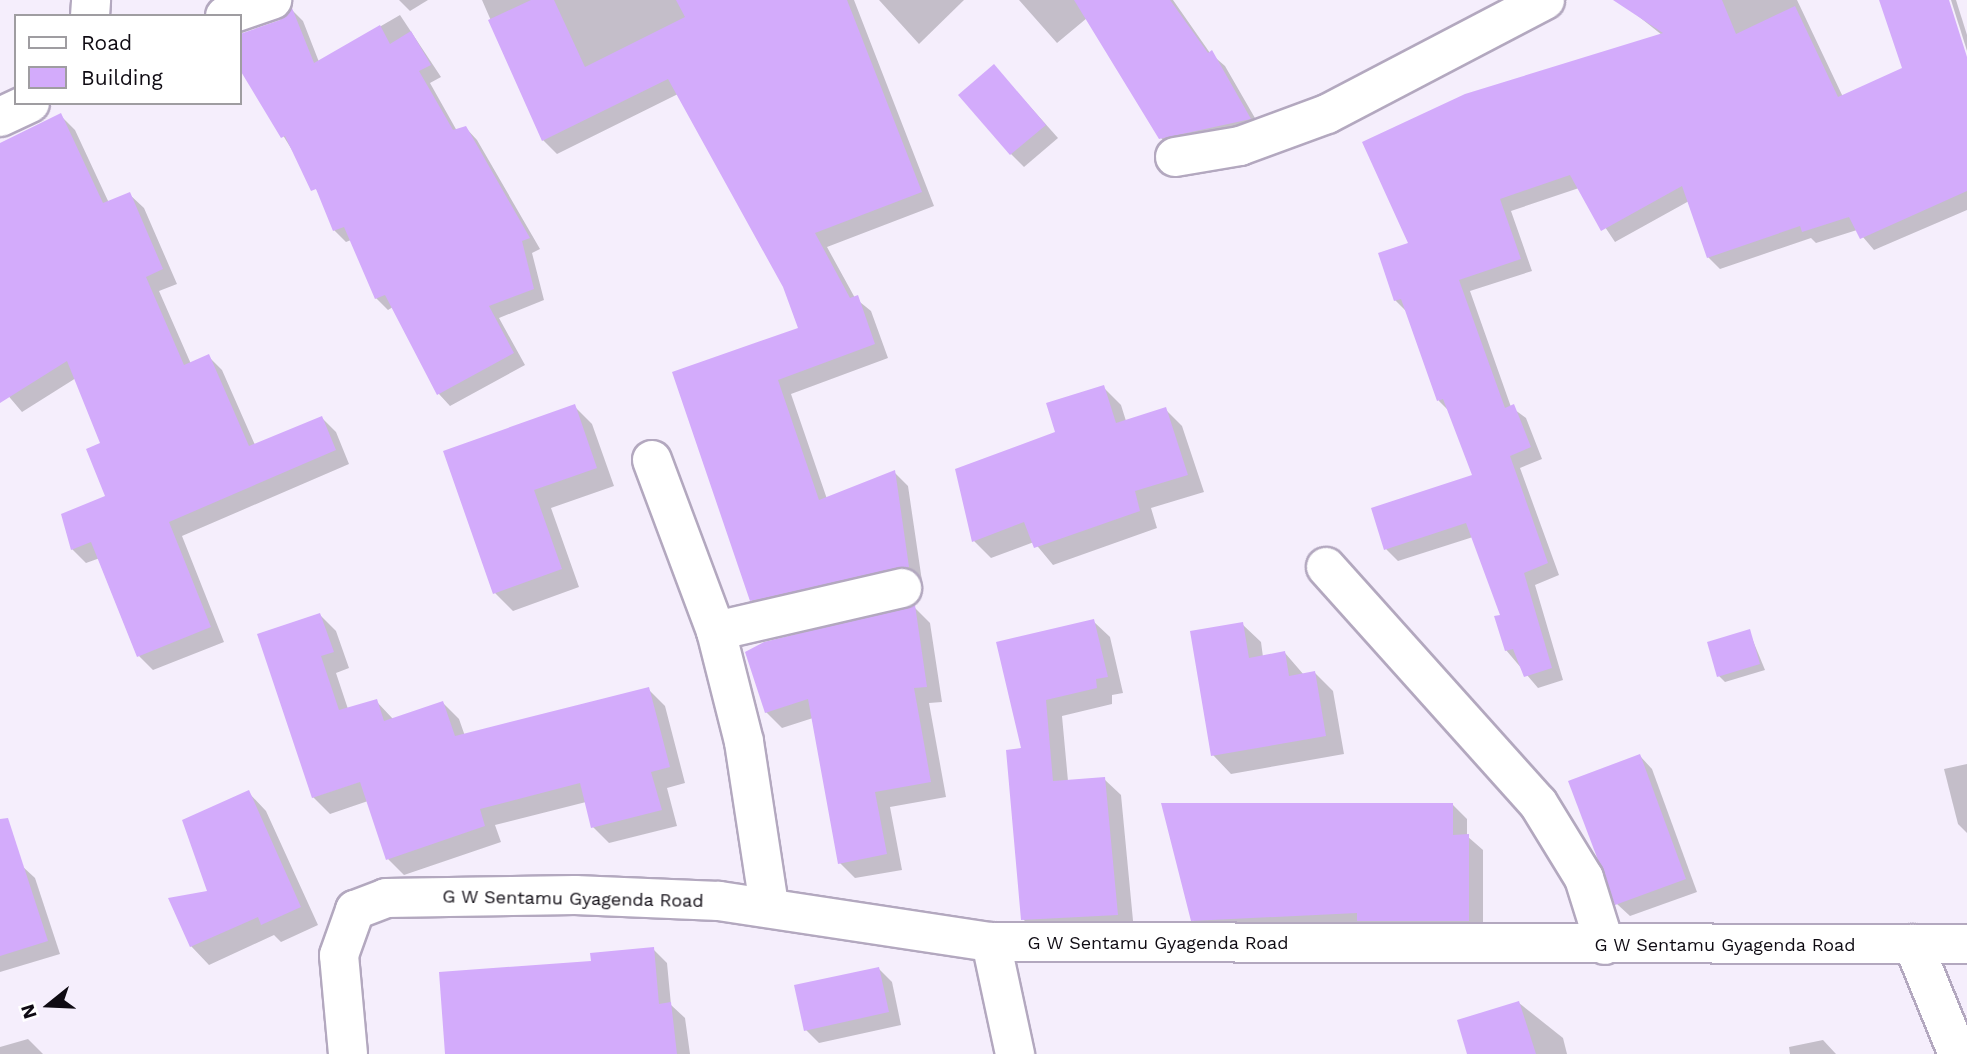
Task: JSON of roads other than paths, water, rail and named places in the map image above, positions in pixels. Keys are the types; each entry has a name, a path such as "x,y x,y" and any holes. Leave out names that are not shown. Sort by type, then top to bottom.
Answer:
{"street":[{"path":"231,14 272,0"},
{"path":"1175,157 1240,146 1327,114 1545,0"},
{"path":"0,117 26,105"},
{"path":"652,460 716,631 744,742 769,906"},
{"path":"1326,567 1538,803 1584,877 1605,945"},
{"path":"716,631 902,588"},
{"name":"G W Sentamu Gyagenda Road","path":"348,1054 339,955 355,911 386,898 575,895 769,906 991,942 1967,944"},
{"path":"991,942 1015,1054"},
{"path":"1913,944 1958,1054"}]}
